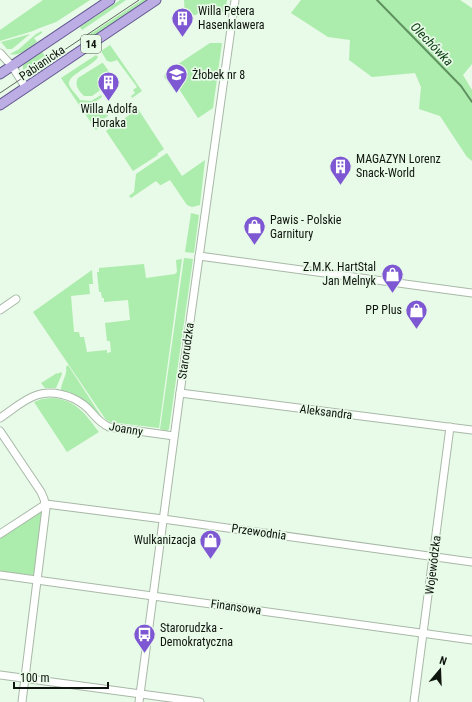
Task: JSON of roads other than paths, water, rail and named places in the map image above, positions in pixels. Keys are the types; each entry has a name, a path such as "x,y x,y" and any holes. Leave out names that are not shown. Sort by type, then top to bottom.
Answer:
{"main road":[{"name":"Pabianicka","path":"0,74 110,0"},
{"name":"Pabianicka","path":"0,105 156,0"}],"street":[{"name":"Starorudzka","path":"139,702 174,436 235,0"},
{"path":"0,53 12,66 26,88"},
{"path":"199,256 472,293"},
{"path":"0,310 16,299"},
{"name":"Aleksandra","path":"180,393 472,430"},
{"name":"Joanny","path":"0,418 32,397 43,394 55,394 70,397 79,402 88,408 100,422 109,427 174,436"},
{"name":"Wojewódzka","path":"414,702 450,428"},
{"path":"0,431 41,492 46,504 38,581 22,702"},
{"path":"0,534 46,504"},
{"name":"Przewodnia","path":"46,504 472,562"},
{"name":"Finansowa","path":"0,576 472,640"},
{"path":"0,675 200,702"}],"waterway":[{"name":"Olechówka","path":"377,0 461,86 472,102"}],"tram line":[{"path":"0,93 139,0"}],"place":[{"name":"Willa Petera Hasenklawera","path":"183,38"},
{"name":"Żłobek nr 8","path":"176,94"},
{"name":"Willa Adolfa Horaka","path":"109,102"},
{"name":"MAGAZYN Lorenz Snack-World","path":"341,186"},
{"name":"Pawis - Polskie Garnitury","path":"255,246"},
{"name":"Z.M.K. HartStal Jan Melnyk","path":"392,294"},
{"name":"PP Plus","path":"417,330"},
{"name":"Wulkanizacja","path":"211,560"},
{"name":"Starorudzka - Demokratyczna","path":"145,654"}]}
